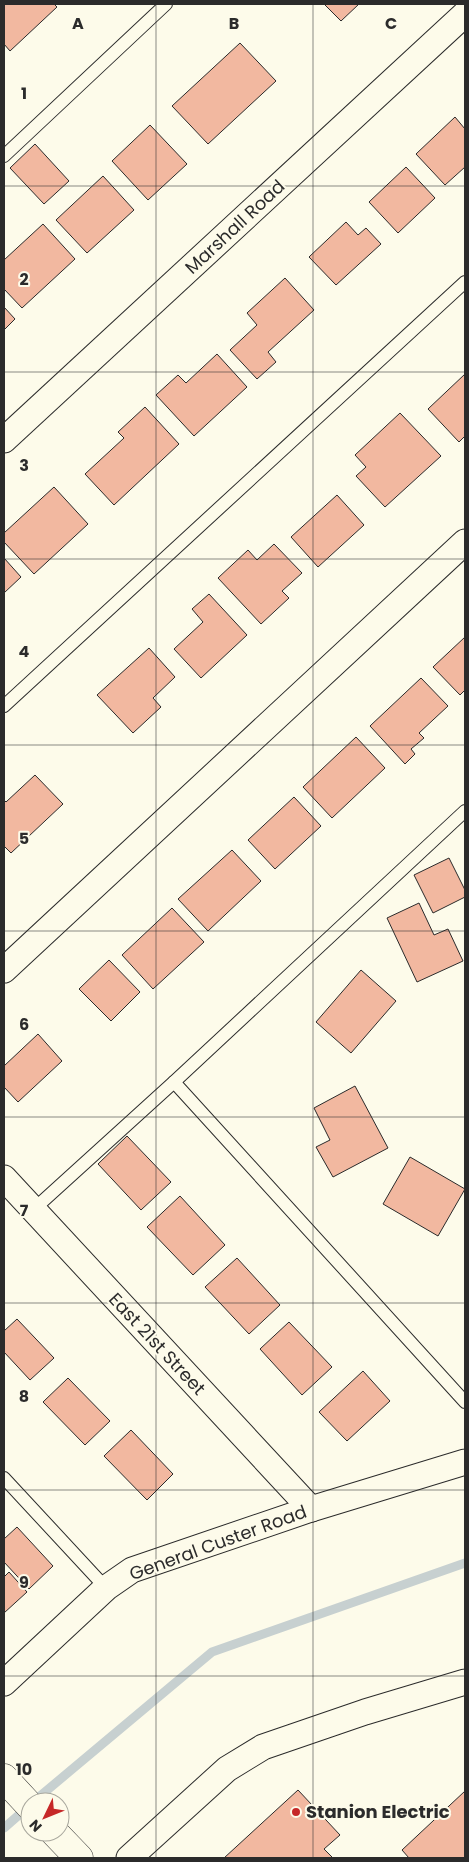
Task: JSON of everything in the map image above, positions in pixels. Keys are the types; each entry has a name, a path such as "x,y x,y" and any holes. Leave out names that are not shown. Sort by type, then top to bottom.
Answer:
{"street":[{"name":"Marshall Road","path":"4,440 465,14"},
{"path":"4,970 465,542"},
{"name":"East 21st Street","path":"4,1178 311,1509"},
{"name":"General Custer Road","path":"4,1683 106,1588 132,1570 311,1509 465,1462"},
{"path":"129,1858 227,1768 263,1746 465,1682"},
{"path":"4,1778 20,1795"}],"lane":[{"path":"4,156 166,4"},
{"path":"4,706 465,282"},
{"path":"33,1210 174,1082 465,810"},
{"path":"174,1082 465,1402"},
{"path":"4,1478 106,1588"}],"building":[{"path":"4,4 54,4 57,7 10,51 4,44"},
{"path":"324,4 359,4 341,21"},
{"path":"240,43 276,81 208,144 172,106"},
{"path":"455,117 465,129 465,167 445,185 416,154"},
{"path":"150,125 187,164 148,200 112,161"},
{"path":"35,144 69,181 44,204 10,168"},
{"path":"406,167 435,198 398,233 369,202"},
{"path":"103,176 134,210 87,253 56,220"},
{"path":"346,222 358,235 366,228 381,244 336,285 309,257"},
{"path":"43,224 75,259 22,308 4,289 4,260"},
{"path":"285,278 314,310 268,352 276,362 257,379 230,350 257,325 247,313"},
{"path":"4,307 15,319 4,330"},
{"path":"217,354 247,387 194,436 156,395 178,375 186,383"},
{"path":"465,374 465,436 459,442 428,409"},
{"path":"145,407 179,444 114,505 85,474 124,438 118,432"},
{"path":"400,413 441,456 385,507 356,476 366,467 355,455"},
{"path":"54,487 88,524 34,574 4,542 4,533"},
{"path":"337,495 364,525 318,567 291,537"},
{"path":"274,544 302,573 282,591 289,598 261,624 218,578 248,550 257,560"},
{"path":"4,558 21,577 4,593"},
{"path":"209,594 247,635 201,678 174,649 203,622 192,609"},
{"path":"465,637 465,690 460,695 433,667"},
{"path":"149,648 175,677 153,698 161,707 133,733 97,695"},
{"path":"421,678 448,706 419,733 424,738 411,749 415,754 405,764 370,726"},
{"path":"356,737 385,768 332,818 303,787"},
{"path":"35,775 63,804 11,853 4,846 4,800 6,802"},
{"path":"294,797 321,826 275,869 248,840"},
{"path":"232,850 261,881 208,931 178,899"},
{"path":"449,858 465,890 465,897 433,913 414,875"},
{"path":"419,903 434,935 448,929 463,961 417,982 387,918"},
{"path":"172,908 204,942 153,989 122,955"},
{"path":"109,960 140,992 111,1021 79,989"},
{"path":"361,970 396,1001 351,1053 316,1022"},
{"path":"38,1034 62,1061 18,1102 4,1087 4,1066"},
{"path":"355,1086 388,1148 333,1177 316,1147 330,1140 314,1108"},
{"path":"127,1136 171,1182 141,1210 98,1164"},
{"path":"410,1157 465,1189 438,1236 383,1204"},
{"path":"180,1196 225,1245 193,1275 147,1227"},
{"path":"237,1258 280,1305 249,1334 205,1287"},
{"path":"17,1319 54,1358 30,1380 4,1352 4,1331"},
{"path":"289,1322 332,1367 302,1395 260,1349"},
{"path":"363,1371 390,1401 347,1441 319,1412"},
{"path":"68,1378 110,1421 85,1445 43,1402"},
{"path":"131,1430 173,1474 147,1500 104,1456"},
{"path":"17,1527 53,1566 29,1589 4,1562 4,1539"},
{"path":"9,1572 27,1592 4,1613 4,1577"},
{"name":"Stanion Electric","path":"298,1790 340,1835 324,1849 333,1858 224,1858"},
{"path":"465,1791 465,1858 409,1858 402,1850"}],"waterway":[{"path":"45,1792 212,1652 465,1563"},
{"path":"4,1828 20,1814"}],"place":[{"name":"Stanion Electric","path":"296,1812"}]}
